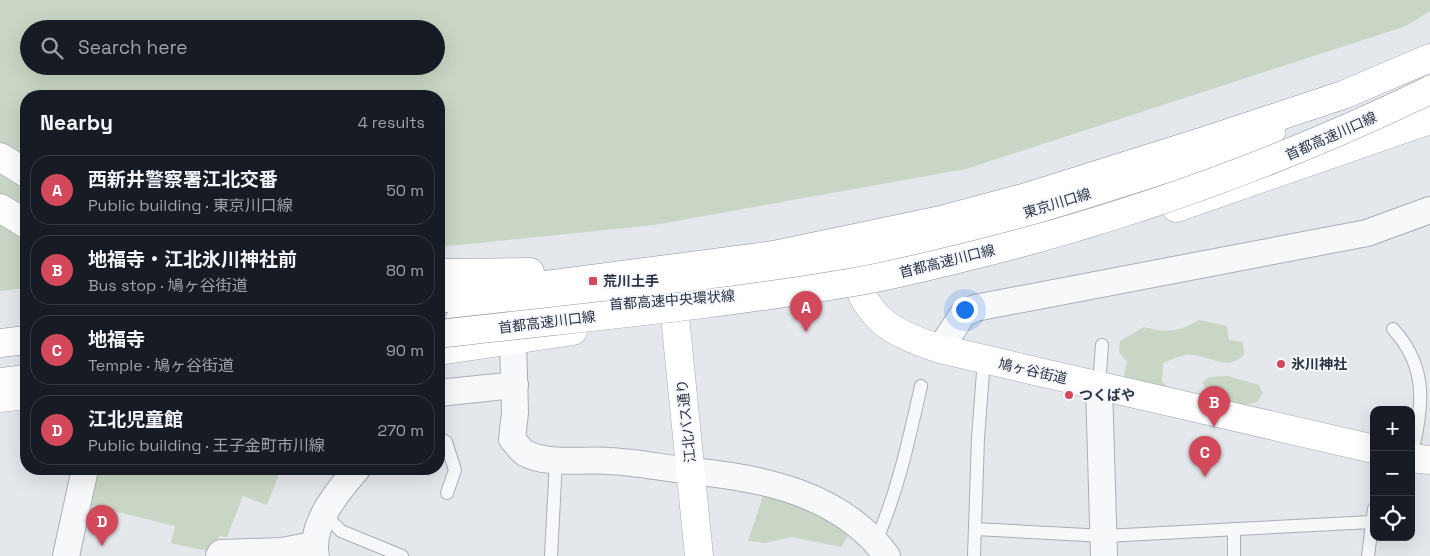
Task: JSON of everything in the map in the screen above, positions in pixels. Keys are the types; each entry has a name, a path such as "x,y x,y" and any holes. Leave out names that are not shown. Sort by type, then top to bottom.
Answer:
{"main road":[{"path":"445,298 733,261 815,248 941,220 1023,198 1204,142 1344,95 1430,58"},
{"name":"東京川口線","path":"445,322 672,287 930,239 1016,216 1198,160 1430,71"},
{"name":"首都高速川口線","path":"445,333 849,283 1034,240 1171,198 1276,160 1430,90"},
{"path":"445,350 858,290 1035,250 1206,199 1430,120"},
{"path":"0,157 20,170"},
{"path":"0,208 20,220"},
{"name":"鳩ヶ谷街道","path":"846,256 858,290 874,313 889,326 908,338 940,349 1370,448"},
{"path":"445,273 536,272 733,261"},
{"name":"江北バス通り","path":"672,287 698,556"},
{"name":"首都高速中央環状線","path":"445,316 785,292"},
{"path":"0,343 20,341"},
{"path":"0,370 20,368"},
{"path":"0,382 20,380"},
{"path":"0,398 20,396"},
{"path":"1415,458 1430,460"}],"street":[{"path":"940,349 963,314 975,308 1367,233 1430,210"},
{"path":"513,340 515,386 512,439 525,453 556,461 607,461 741,476 810,496 858,525 882,549"},
{"path":"445,392 515,386"},
{"path":"1099,386 1104,546"},
{"path":"66,556 84,475"},
{"path":"219,556 221,553 314,550 316,531 340,488 352,475"}],"lane":[{"path":"1393,329 1413,355 1422,382 1422,411 1413,451"},
{"path":"1099,386 1102,346"},
{"path":"974,556 978,438 984,359"},
{"path":"882,549 889,512 906,455 921,386"},
{"path":"445,441 455,470 447,493"},
{"path":"551,556 556,461"},
{"path":"325,515 341,531 402,556"},
{"path":"975,528 1104,546 1234,529 1370,522"},
{"path":"1234,529 1234,556"},
{"path":"1368,556 1370,539"}],"green space":[{"path":"0,0 1430,0 1430,11 1406,26 966,169 654,225 445,246 445,90 20,90 20,289 0,291"},
{"path":"1199,320 1227,326 1229,340 1243,342 1244,355 1236,360 1222,362 1194,355 1186,355 1163,363 1162,382 1174,392 1122,385 1127,362 1119,352 1120,341 1144,327 1166,331 1185,327"},
{"path":"1228,376 1259,385 1263,393 1257,402 1241,405 1226,402 1213,395 1202,383 1209,377"},
{"path":"96,475 279,475 267,505 243,496 227,537 220,536 207,551 171,543 175,526 88,505"},
{"path":"765,490 851,531 841,547 792,537 764,543 748,541"}],"place":[{"name":"荒川土手","path":"593,281"},
{"name":"西新井警察署江北交番","path":"806,332"},
{"name":"氷川神社","path":"1281,364"},
{"name":"つくばや","path":"1069,395"},
{"name":"地福寺・江北氷川神社前","path":"1214,427"},
{"name":"地福寺","path":"1205,477"},
{"name":"江北児童館","path":"102,546"}]}
